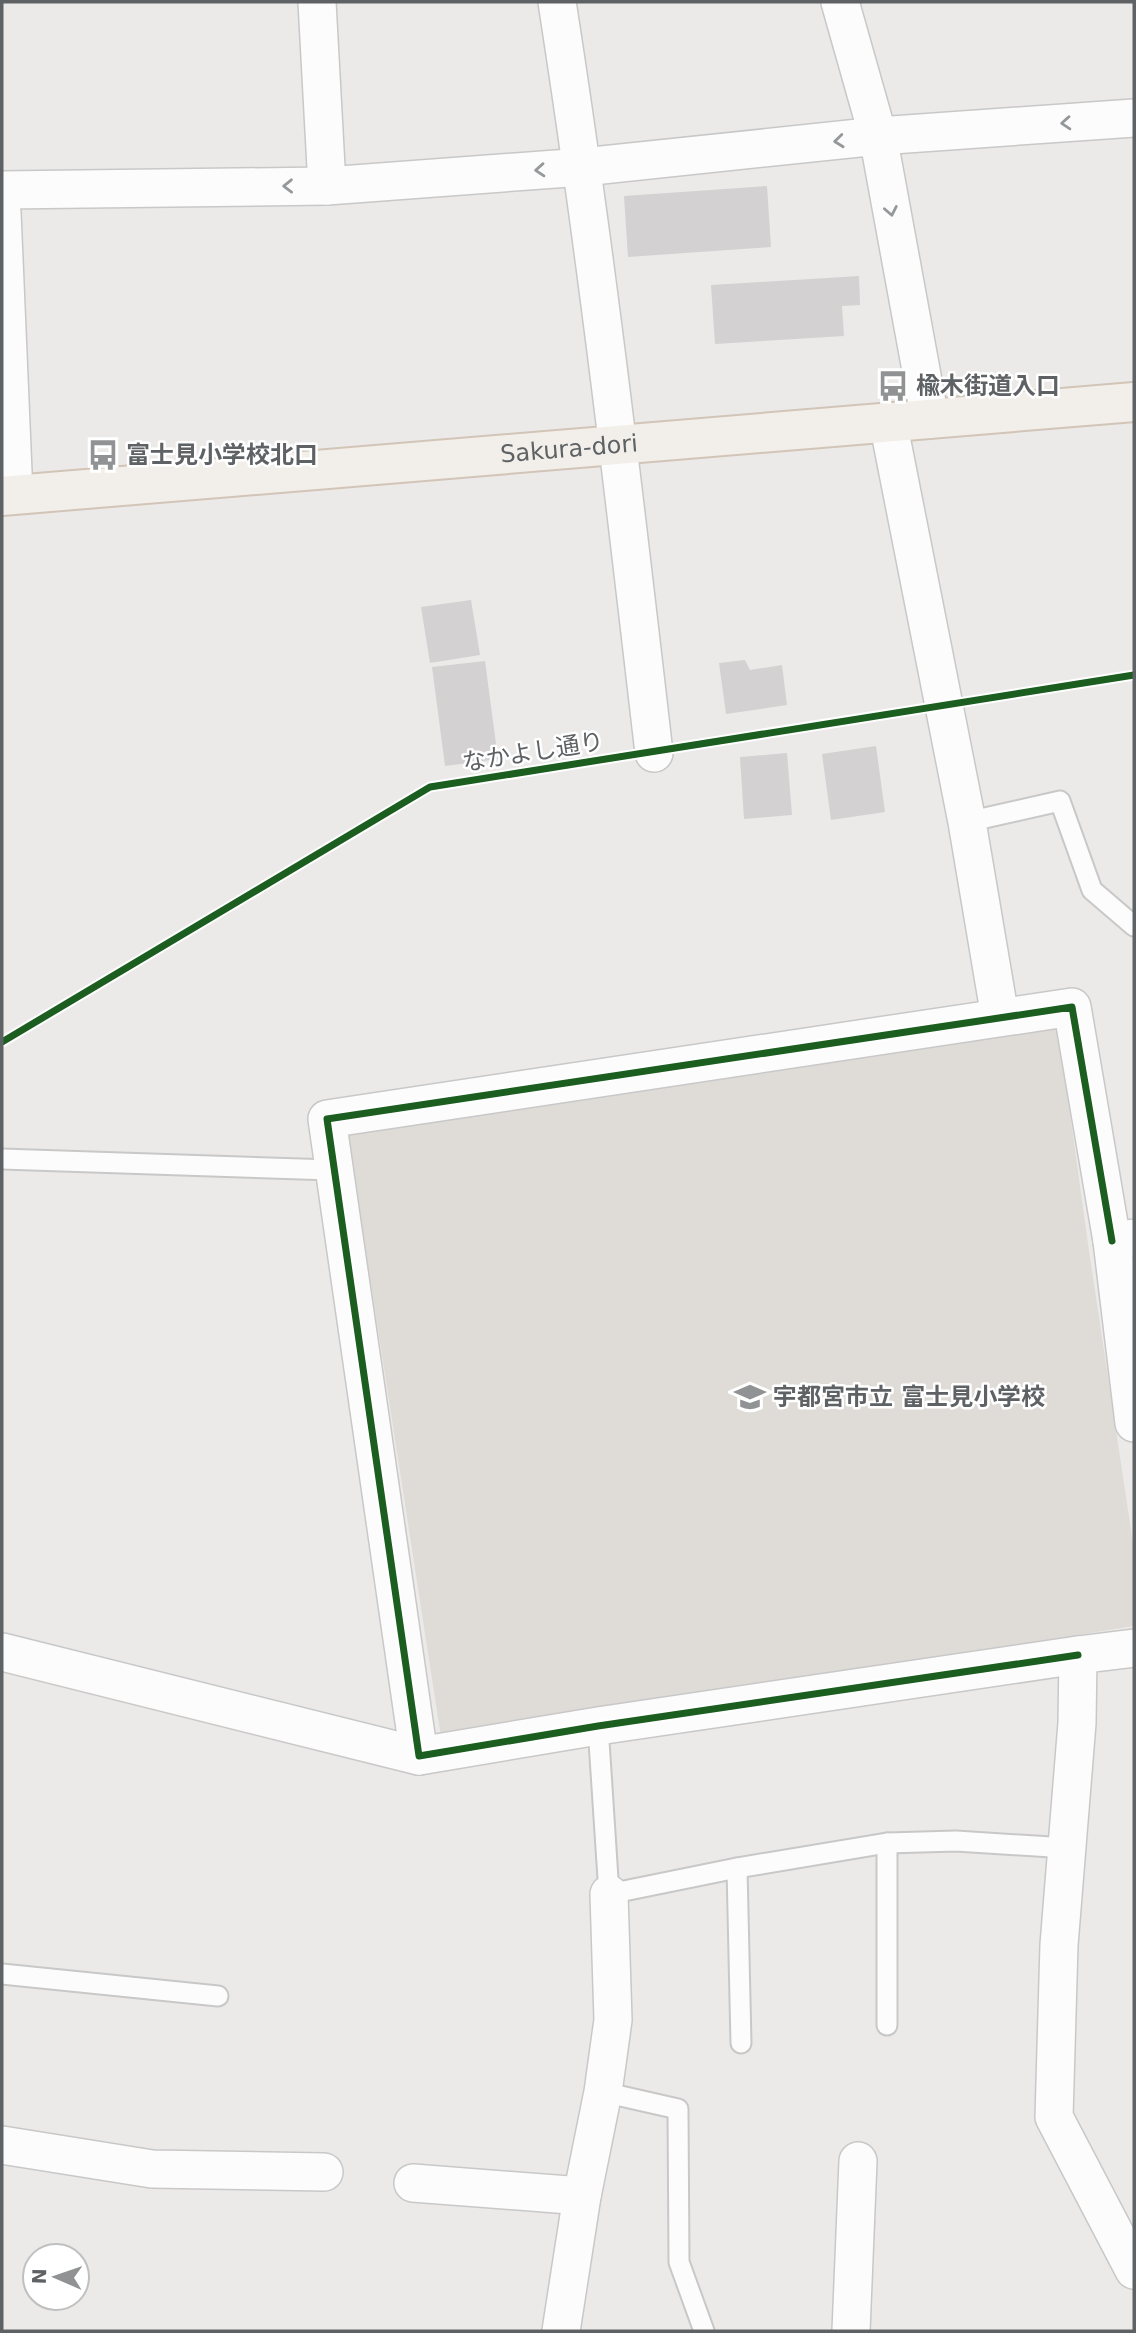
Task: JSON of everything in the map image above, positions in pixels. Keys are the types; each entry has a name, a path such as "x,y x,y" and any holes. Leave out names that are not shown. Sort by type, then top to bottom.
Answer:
{"main road":[{"name":"Sakura-dori","path":"8,496 1134,402"}],"street":[{"path":"317,2 327,186"},
{"path":"557,2 583,167 619,446 654,752"},
{"path":"840,2 878,136 930,419"},
{"path":"2,190 327,186 583,167 878,136 1134,118"},
{"path":"2,212 8,496"},
{"path":"888,422 967,822 1000,1017"},
{"path":"419,1756 332,1170 327,1119 1072,1007 1123,1240 1134,1423"},
{"path":"2,1652 419,1756 598,1726 1134,1648"},
{"path":"1078,1655 1077,1723 1059,1945 1054,2117 1134,2270"},
{"path":"561,2331 582,2196 603,2092 612,2020 609,1894"},
{"path":"2,2145 152,2169 324,2172"},
{"path":"851,2331 858,2161"},
{"path":"413,2183 582,2196"}],"lane":[{"path":"967,822 1060,801 1092,890 1134,926"},
{"path":"2,1159 332,1170"},
{"path":"598,1726 609,1894 737,1868 887,1843 956,1841 1067,1848"},
{"path":"887,1843 887,2025"},
{"path":"737,1868 741,2043"},
{"path":"2,1974 218,1996"},
{"path":"603,2092 678,2109 679,2262 704,2331"}],"shaded area":[{"name":"宇都宮市立 富士見小学校","path":"1057,1019 1134,1550 1134,1626 441,1737 347,1129"}],"building":[{"path":"767,186 771,247 628,257 624,196"},
{"path":"859,276 860,305 842,306 844,336 715,344 711,285"},
{"path":"471,600 480,655 430,663 421,607"},
{"path":"745,660 750,670 782,665 787,705 726,714 719,663"},
{"path":"485,661 498,759 445,766 432,667"},
{"path":"876,746 885,812 831,820 822,754"},
{"path":"787,753 792,815 744,819 740,757"}],"cycle path":[{"name":"なかよし通り","path":"2,1042 430,787 1134,675"},
{"path":"1078,1655 598,1726 419,1756 327,1119 1072,1007 1112,1241"}],"place":[{"name":"楡木街道入口","path":"893,386"},
{"name":"富士見小学校北口","path":"103,455"},
{"name":"宇都宮市立 富士見小学校","path":"750,1397"}]}
